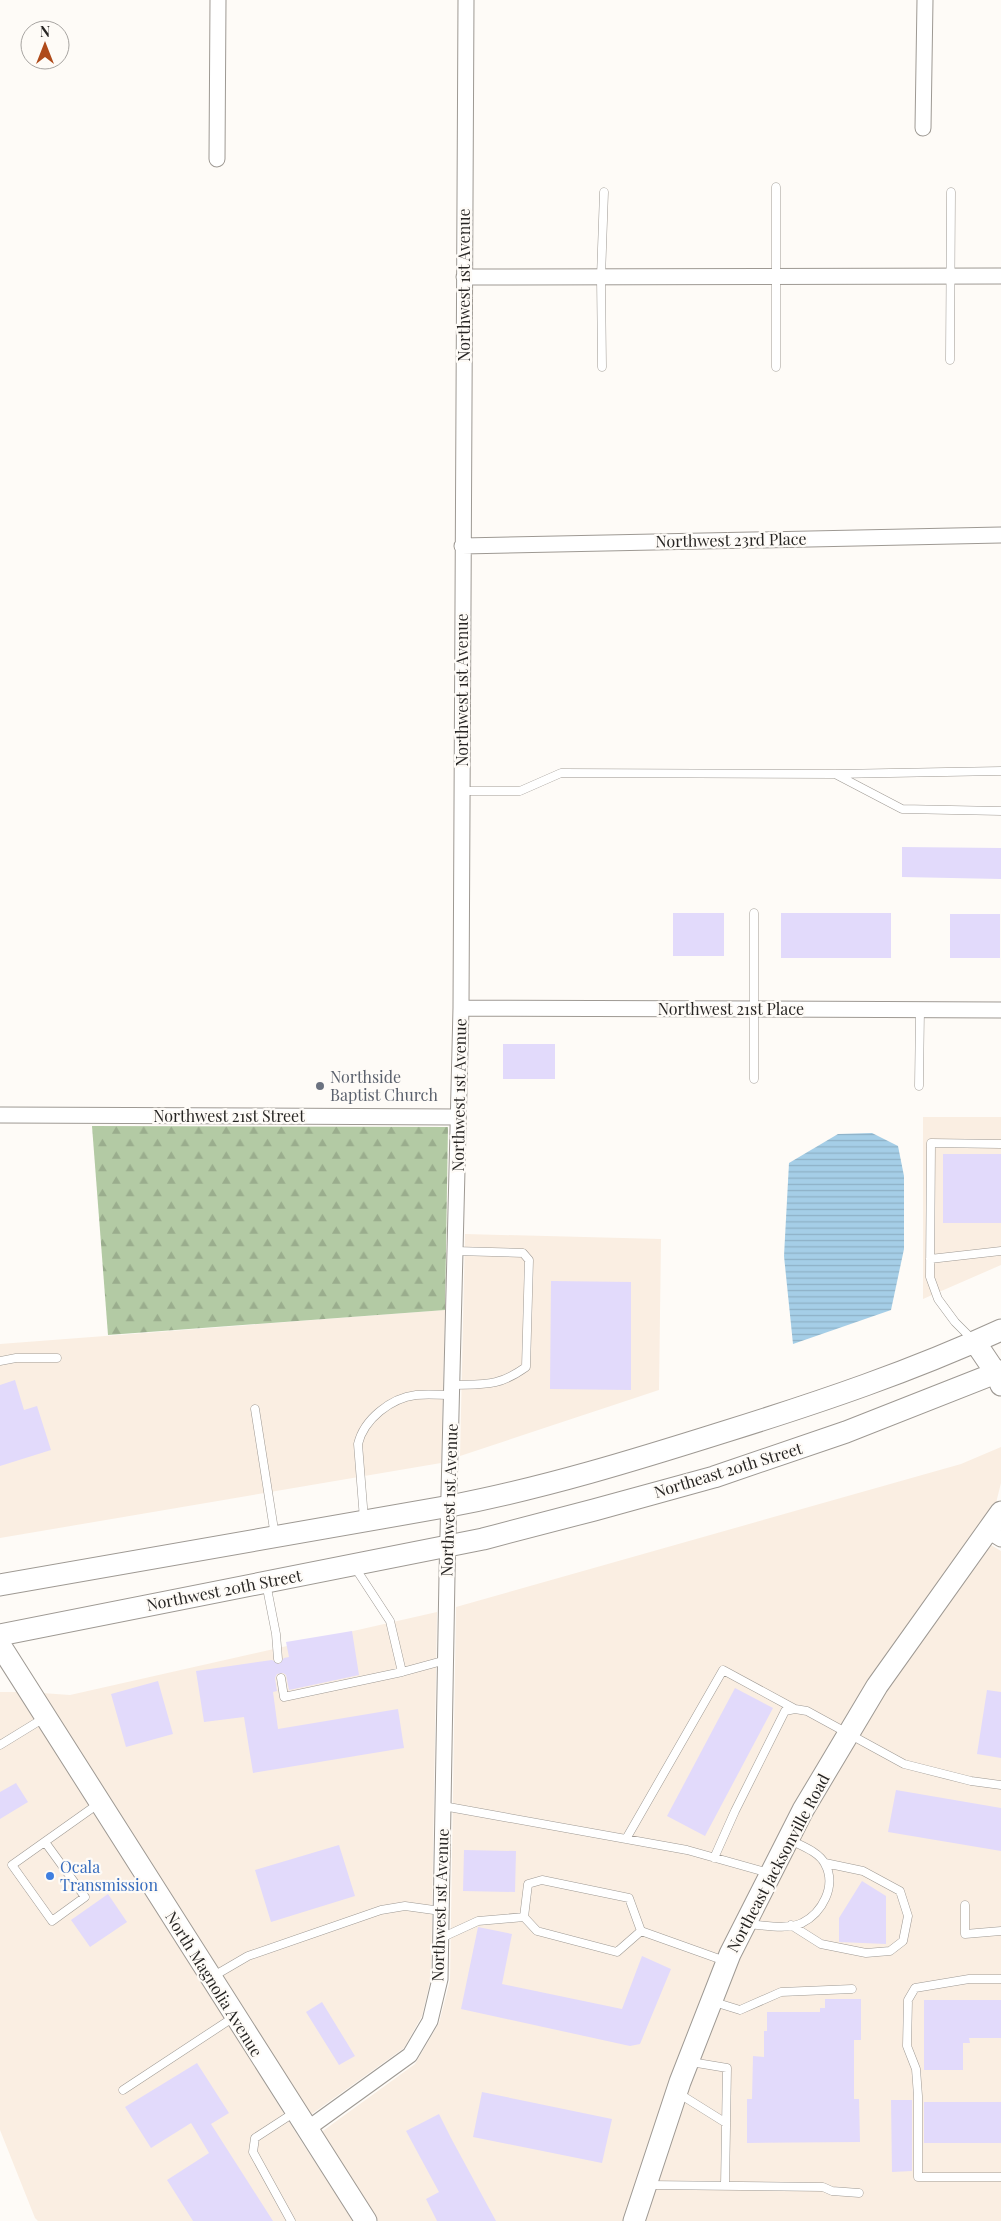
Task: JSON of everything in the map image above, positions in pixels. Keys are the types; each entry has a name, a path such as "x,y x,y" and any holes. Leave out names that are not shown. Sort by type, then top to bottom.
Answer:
{"main road":[{"path":"0,1585 503,1496 588,1474 832,1398 1001,1330"},
{"path":"975,1342 999,1376"},
{"name":"Northeast 20th Street","path":"448,1545 483,1539 714,1478 999,1376"},
{"name":"Northeast Jacksonville Road","path":"634,2221 688,2061 727,1962 803,1810 878,1686 995,1535 1001,1512"},
{"name":"Northwest 20th Street","path":"0,1635 448,1545"},
{"name":"North Magnolia Avenue","path":"0,1645 306,2130 366,2221"}],"street":[{"path":"217,159 218,0"},
{"name":"Northwest 1st Avenue","path":"306,2130 410,2055 430,2021 440,1979 461,1008 466,0"},
{"path":"924,0 924,128"},
{"path":"464,277 1001,276"},
{"name":"Northwest 23rd Place","path":"462,546 1001,535"},
{"name":"Northwest 21st Place","path":"461,1008 1001,1010"},
{"name":"Northwest 21st Street","path":"0,1114 458,1116"}],"lane":[{"path":"776,187 774,277 776,367"},
{"path":"602,367 601,277 604,192"},
{"path":"950,360 951,192"},
{"path":"461,791 520,791 561,773 835,774 1001,771"},
{"path":"835,774 902,809 1001,810"},
{"path":"754,914 754,1079"},
{"path":"919,1086 920,1010"},
{"path":"975,1342 955,1322 938,1299 930,1277 931,1143 1001,1144"},
{"path":"364,1521 358,1444 366,1424 396,1402 414,1396 492,1384 509,1379 526,1367 530,1260 523,1253 455,1251"},
{"path":"930,1259 1001,1251"},
{"path":"0,1360 57,1358"},
{"path":"255,1409 275,1537"},
{"path":"353,1564 390,1621 402,1672"},
{"path":"266,1581 276,1634 278,1659"},
{"path":"281,1678 284,1697 402,1672 446,1660"},
{"path":"626,1839 723,1670 794,1709 807,1711 904,1764 971,1781 1001,1785"},
{"path":"714,1858 786,1711 794,1709"},
{"path":"0,1745 46,1717"},
{"path":"45,1842 85,1897 52,1921 12,1865 100,1802"},
{"path":"443,1806 626,1839 714,1858 770,1874"},
{"path":"745,1924 791,1925 801,1923 819,1911 828,1894 829,1876 825,1864 813,1851 788,1839"},
{"path":"791,1925 820,1944 866,1953 890,1951 903,1941 908,1916 900,1892 863,1871 825,1864"},
{"path":"641,1930 618,1952 537,1931 524,1917 528,1884 542,1880 629,1898 641,1930 727,1962"},
{"path":"966,1905 965,1934 1001,1931"},
{"path":"210,1978 248,1956 381,1910 405,1906 442,1911"},
{"path":"441,1938 478,1921 524,1917"},
{"path":"1001,1979 969,1979 915,1988 908,2000 907,2046 916,2069 918,2096 918,2178 1001,2177"},
{"path":"712,2001 740,2010 781,1992 852,1989"},
{"path":"123,2090 234,2016"},
{"path":"688,2061 727,2068 725,2186"},
{"path":"677,2092 726,2123"},
{"path":"291,2221 253,2152 255,2138 295,2112"},
{"path":"646,2185 823,2187 832,2191 859,2193"}],"shaded area":[{"path":"923,1117 1001,1117 1001,1265 923,1299"},
{"path":"465,1234 661,1239 659,1390 460,1456"},
{"path":"445,1310 441,1463 0,1538 0,1344"},
{"path":"1001,1447 1001,1483 996,1503 984,1517 795,1805 624,2221 378,2221 320,2133 415,2064 439,2023 450,1980 456,1607 961,1464"},
{"path":"991,1545 1001,1551 1001,2221 644,2221 689,2086 739,1959 811,1816 885,1693"},
{"path":"437,1612 431,1978 422,2016 404,2048 309,2116 42,1693 70,1695"},
{"path":"0,1692 19,1692 303,2144 354,2221 38,2221 35,2218 0,2130"}],"green space":[{"path":"92,1126 448,1127 445,1310 108,1335"}],"water":[{"path":"872,1133 898,1146 904,1176 904,1249 891,1310 793,1344 784,1256 789,1163 838,1134"}],"building":[{"path":"902,847 1001,848 1001,879 902,877"},
{"path":"673,913 724,913 724,956 673,956"},
{"path":"781,913 891,913 891,958 781,958"},
{"path":"950,914 1000,914 1000,958 950,958"},
{"path":"503,1044 555,1044 555,1079 503,1079"},
{"path":"943,1154 1001,1154 1001,1223 943,1223"},
{"path":"551,1281 631,1282 631,1390 550,1389"},
{"path":"15,1380 24,1410 37,1406 51,1450 0,1466 0,1385"},
{"path":"352,1631 359,1675 289,1690 286,1675 283,1673 277,1674 275,1678 277,1691 273,1692 278,1729 398,1709 404,1748 253,1773 244,1717 204,1722 196,1671 272,1660 279,1664 284,1658 289,1657 286,1642"},
{"path":"158,1681 173,1734 126,1747 111,1694"},
{"path":"735,1688 773,1708 705,1836 667,1816"},
{"path":"987,1690 1001,1692 1001,1758 977,1754"},
{"path":"16,1783 28,1802 0,1819 0,1792"},
{"path":"896,1790 1001,1808 1001,1851 888,1832"},
{"path":"339,1845 355,1896 271,1922 255,1870"},
{"path":"464,1850 516,1851 515,1892 463,1891"},
{"path":"862,1881 886,1896 886,1944 839,1942 839,1918"},
{"path":"108,1894 127,1922 90,1947 71,1920"},
{"path":"478,1927 512,1934 502,1984 622,2009 642,1956 671,1969 640,2044 630,2046 461,2009"},
{"path":"825,1999 861,1999 861,2040 854,2040 854,2099 859,2099 860,2142 747,2143 747,2099 752,2099 753,2056 764,2057 764,2031 767,2031 767,2012 820,2012 820,2008 825,2008"},
{"path":"924,2000 1001,2000 1001,2038 969,2038 970,2043 963,2043 963,2070 924,2070"},
{"path":"322,2002 355,2056 339,2065 306,2012"},
{"path":"197,2063 229,2113 211,2124 273,2221 193,2221 167,2180 209,2153 191,2123 151,2148 125,2107"},
{"path":"482,2092 612,2119 602,2163 473,2137"},
{"path":"891,2100 912,2100 912,2171 892,2172"},
{"path":"924,2102 1001,2102 1001,2143 924,2143"},
{"path":"439,2114 496,2221 437,2221 426,2199 439,2192 406,2131"}],"place":[{"name":"Northside Baptist Church","path":"320,1086"},
{"name":"Ocala Transmission","path":"50,1876"}]}
